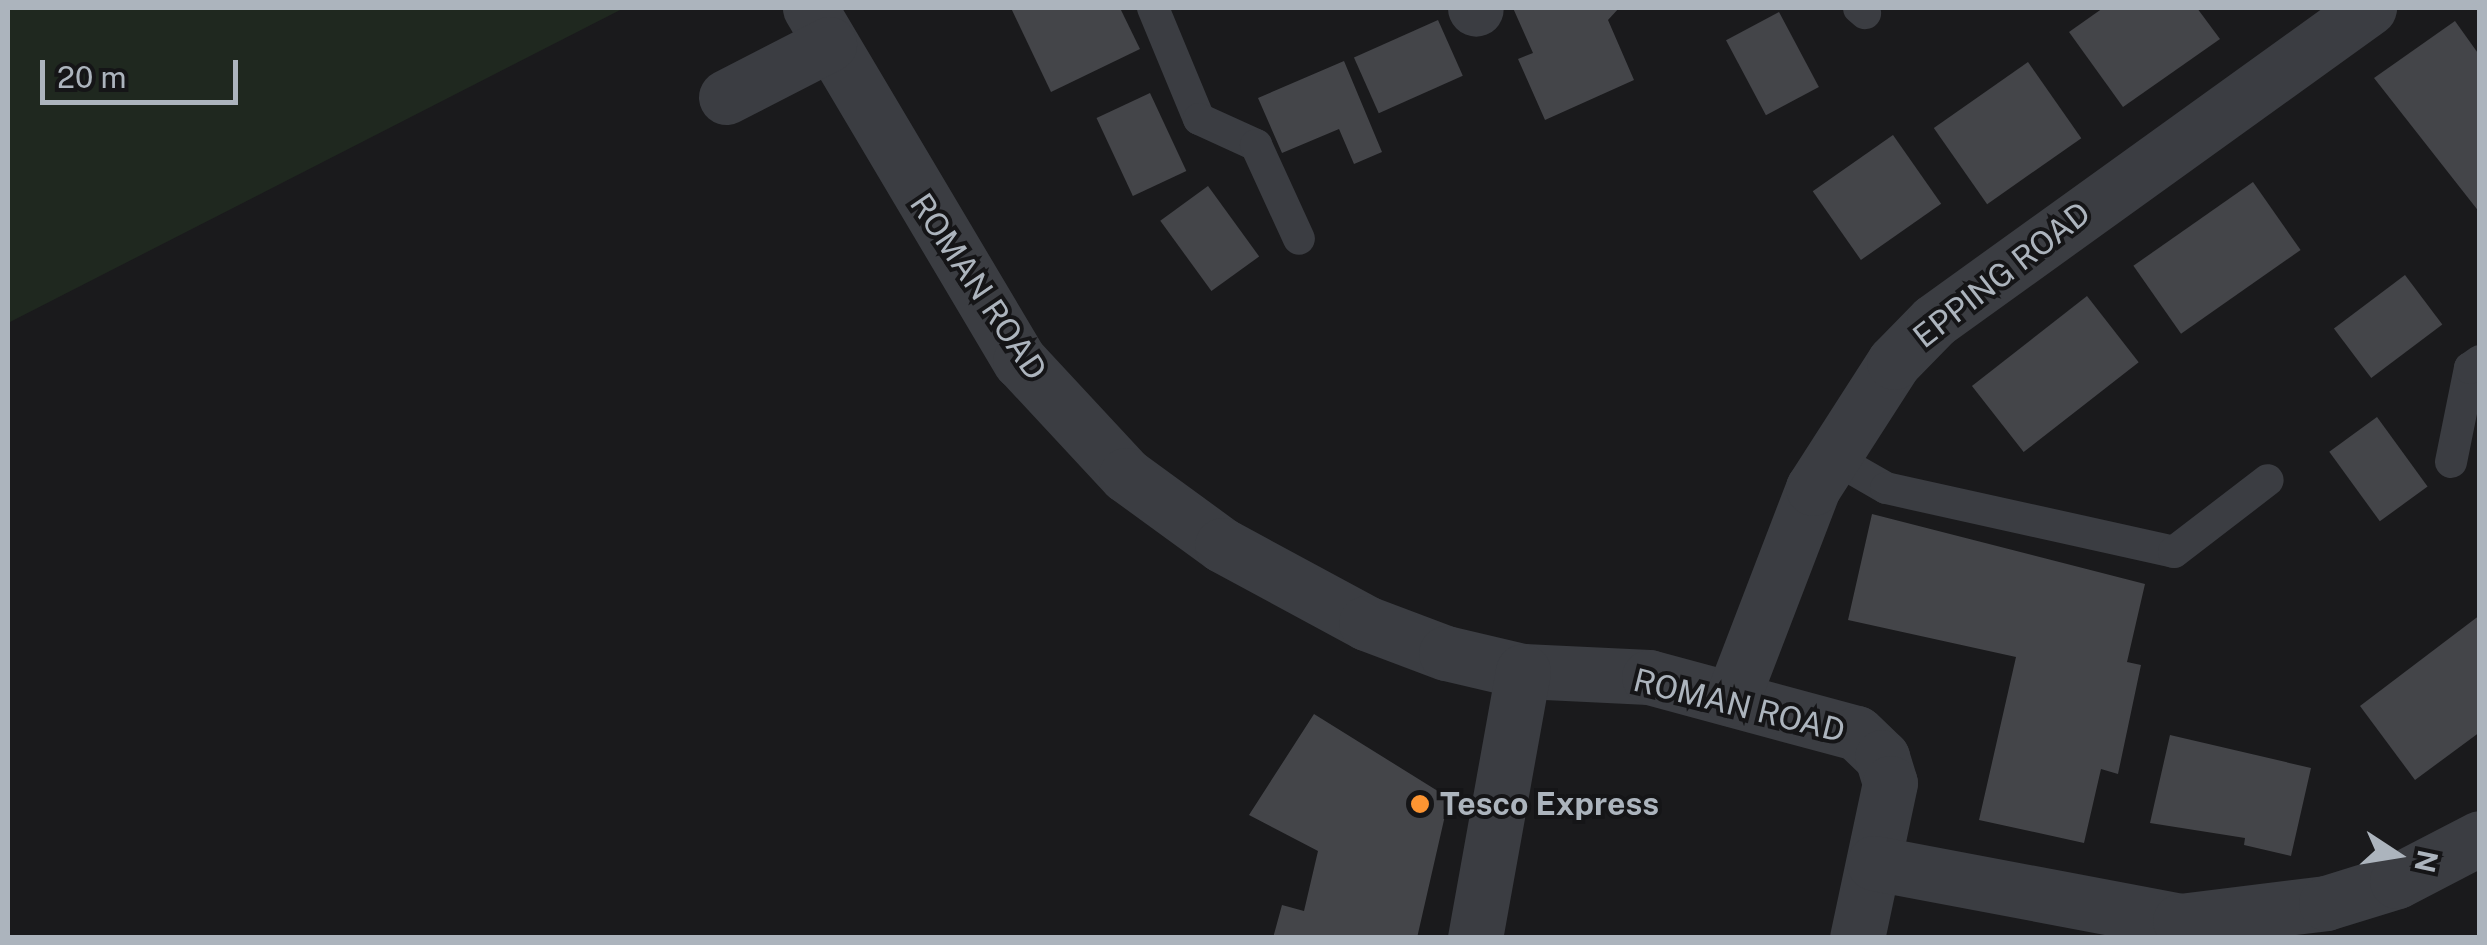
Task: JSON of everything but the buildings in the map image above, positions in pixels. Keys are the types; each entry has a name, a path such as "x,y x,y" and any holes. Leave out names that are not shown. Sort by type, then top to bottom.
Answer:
{"street":[{"name":"EPPING ROAD","path":"1732,698 1774,572 1832,456 1894,362 1934,321 2369,8"},
{"path":"726,97 819,26"},
{"name":"ROMAN ROAD","path":"819,26 1020,361 1126,475 1222,545 1366,623 1522,670 1648,677 1857,733 1882,756 1890,783 1857,938"},
{"path":"1475,938 1522,670"},
{"path":"1874,863 2114,915 2297,924 2397,881 2480,838"}],"lane":[{"path":"1153,8 1199,119 1256,146 1300,239"},
{"path":"2452,462 2480,361"},
{"path":"1832,456 1886,488 2174,552 2268,480"}],"shaded area":[{"path":"8,8 624,8 8,323"}],"place":[{"name":"Tesco Express","path":"1420,804"}]}
